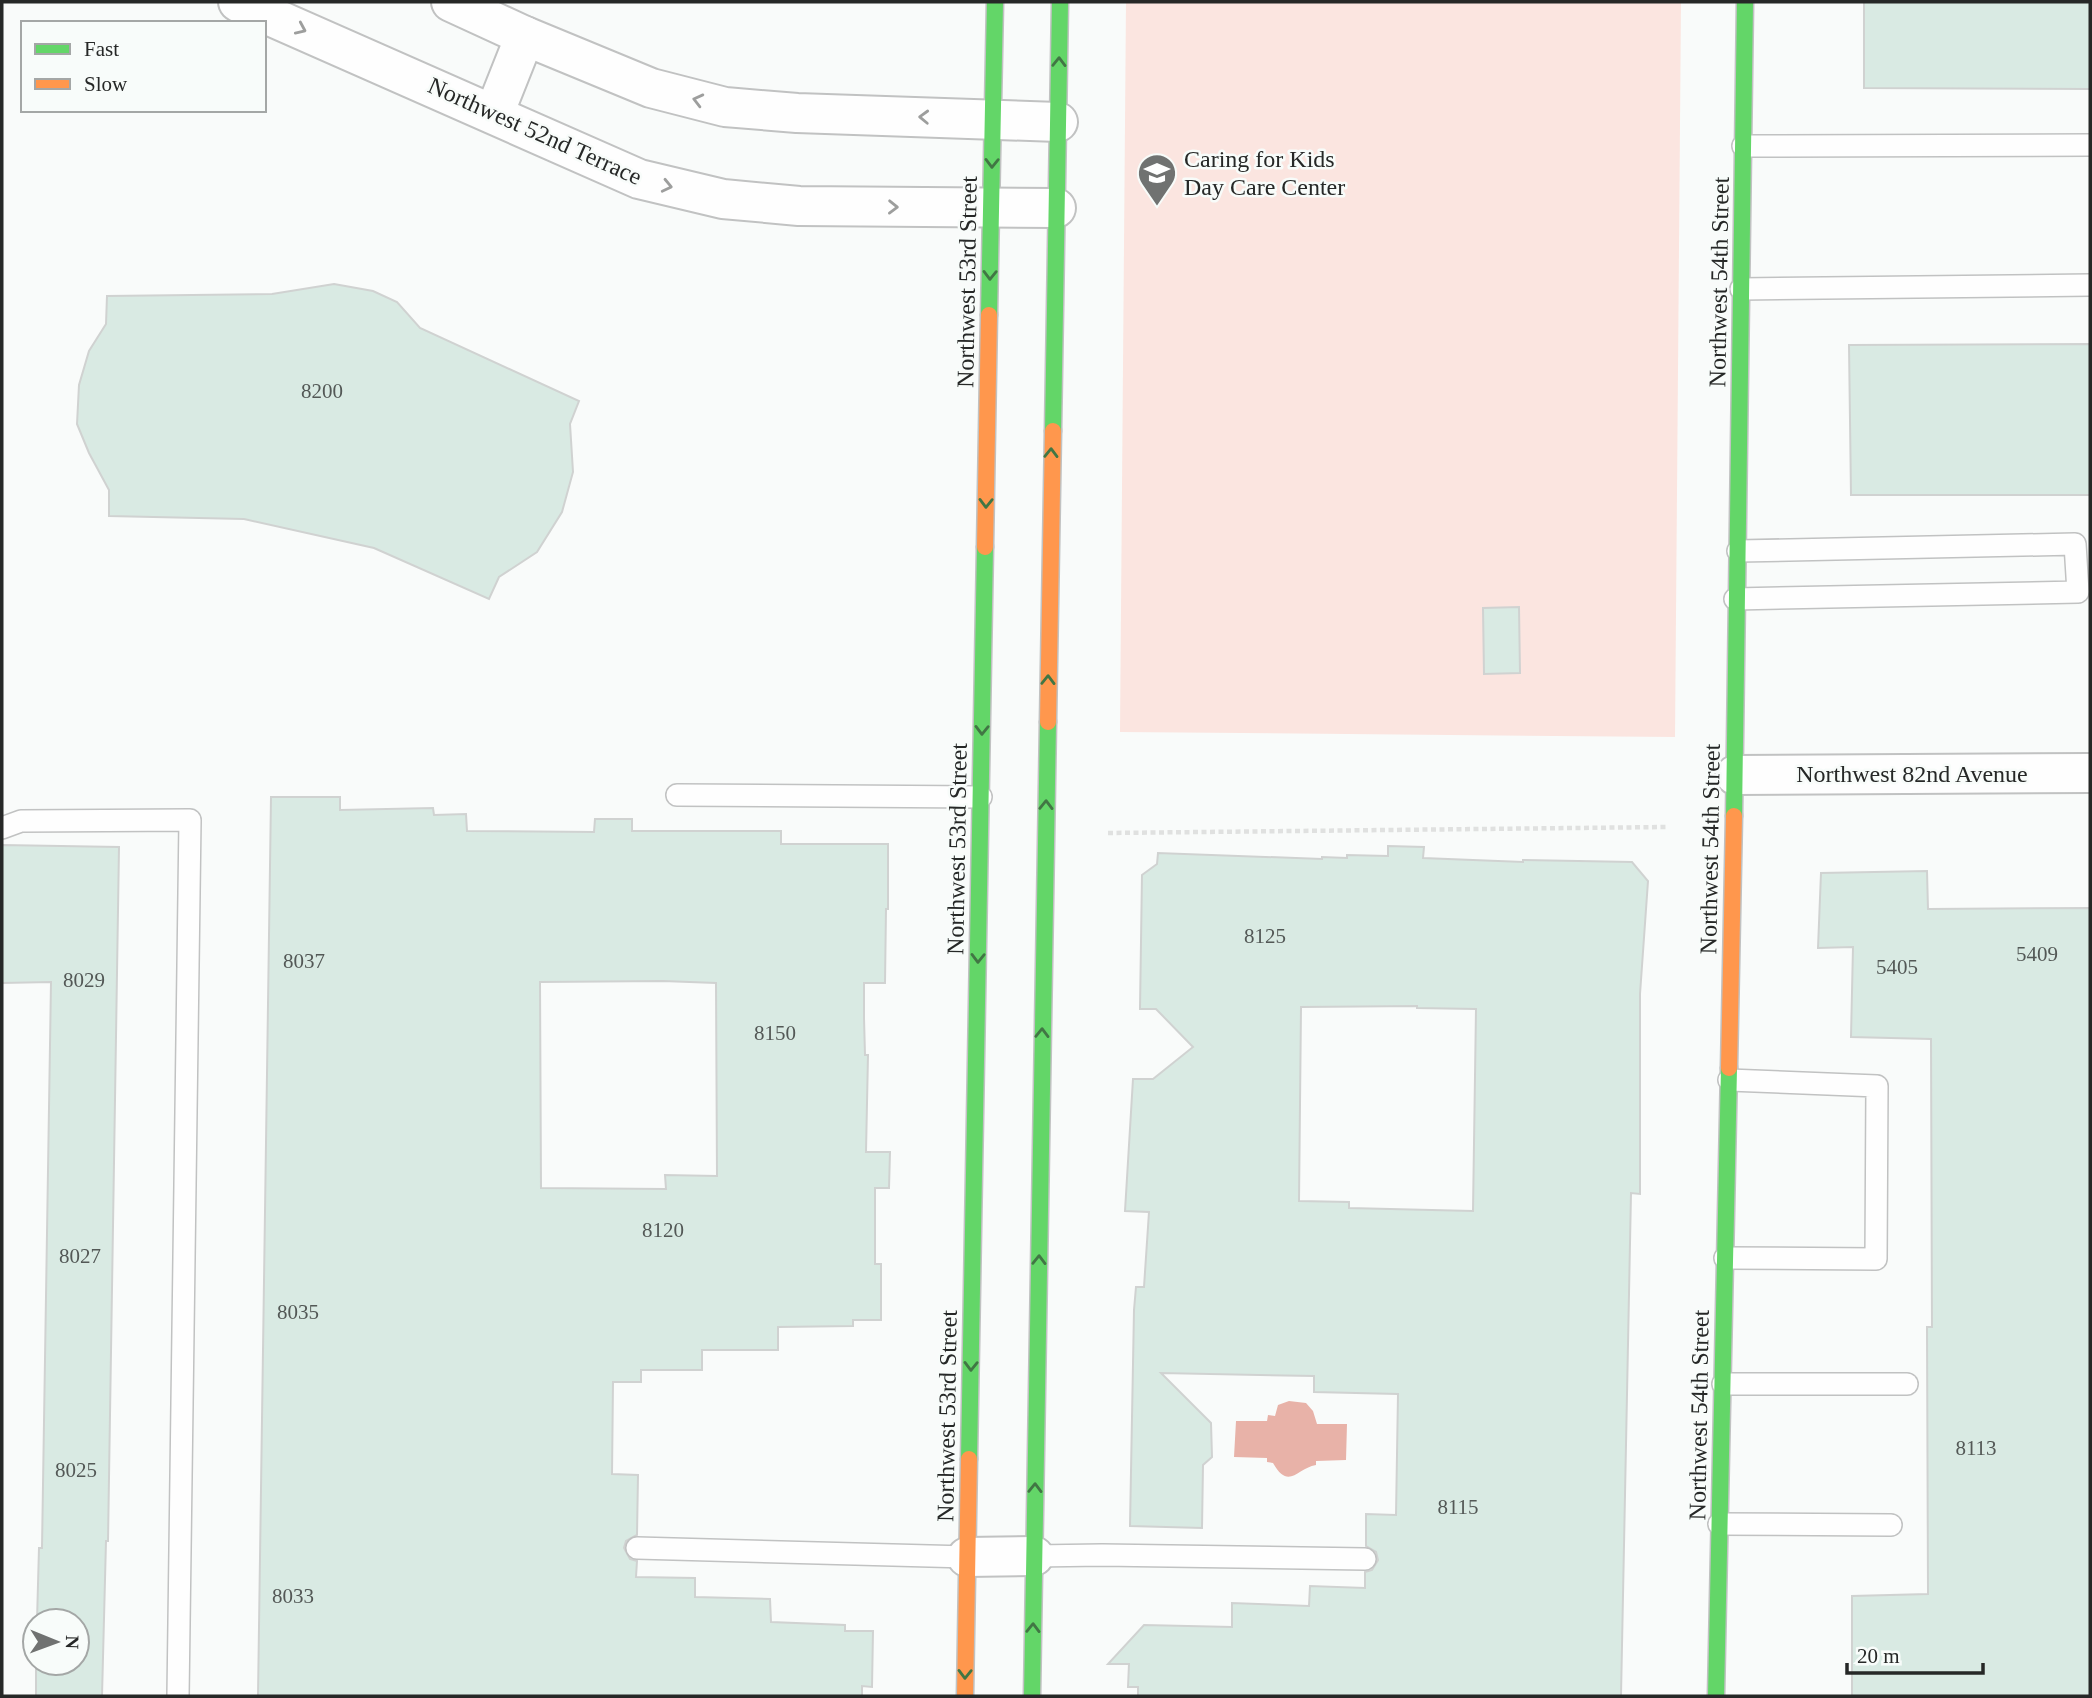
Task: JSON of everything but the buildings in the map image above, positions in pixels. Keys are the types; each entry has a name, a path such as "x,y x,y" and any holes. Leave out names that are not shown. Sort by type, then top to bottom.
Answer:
{"street":[{"name":"Northwest 52nd Terrace","path":"238,2 639,179 723,199 799,206 1056,208"},
{"path":"452,2 525,36 651,88 725,107 797,113 1058,121"},
{"name":"Northwest 53rd Street","path":"965,1696 995,2"},
{"path":"1032,1696 1060,2"},
{"name":"Northwest 54th Street","path":"1716,1696 1735,775 1735,599 1738,551 1745,2"},
{"path":"494,114 525,36"},
{"name":"Northwest 82nd Avenue","path":"1735,775 2090,773"},
{"path":"967,1557 1034,1556"}],"lane":[{"path":"1743,146 2090,145"},
{"path":"1741,289 2090,285"},
{"path":"1735,599 2078,592 2076,544 1738,551"},
{"path":"677,795 981,797"},
{"path":"2,828 21,821 190,820 178,1696"},
{"path":"1725,1258 1877,1259 1877,1086 1729,1080"},
{"path":"1723,1384 1908,1384"},
{"path":"1719,1524 1891,1525"},
{"path":"637,1548 967,1557"},
{"path":"1034,1556 1365,1559"}],"path":[{"path":"1108,833 1667,827"}],"shaded area":[{"path":"1126,2 1681,2 1675,737 1120,732"},
{"path":"1289,1401 1306,1403 1313,1411 1317,1424 1347,1424 1346,1460 1316,1461 1316,1465 1289,1477 1284,1476 1273,1463 1267,1462 1267,1458 1234,1457 1236,1421 1267,1421 1268,1415 1275,1416 1278,1405"}],"traffic: fast":[{"path":"989,315 995,2"},
{"path":"1053,431 1060,2"},
{"path":"1734,816 1745,2"},
{"path":"969,1459 985,547"},
{"path":"1032,1696 1048,722"},
{"path":"1716,1696 1729,1068"}],"traffic: slow":[{"path":"985,547 989,315"},
{"path":"1048,722 1053,431"},
{"path":"1729,1068 1734,816"},
{"path":"965,1696 969,1459"}],"place":[{"name":"Caring for Kids Day Care Center","path":"1157,207"}]}
